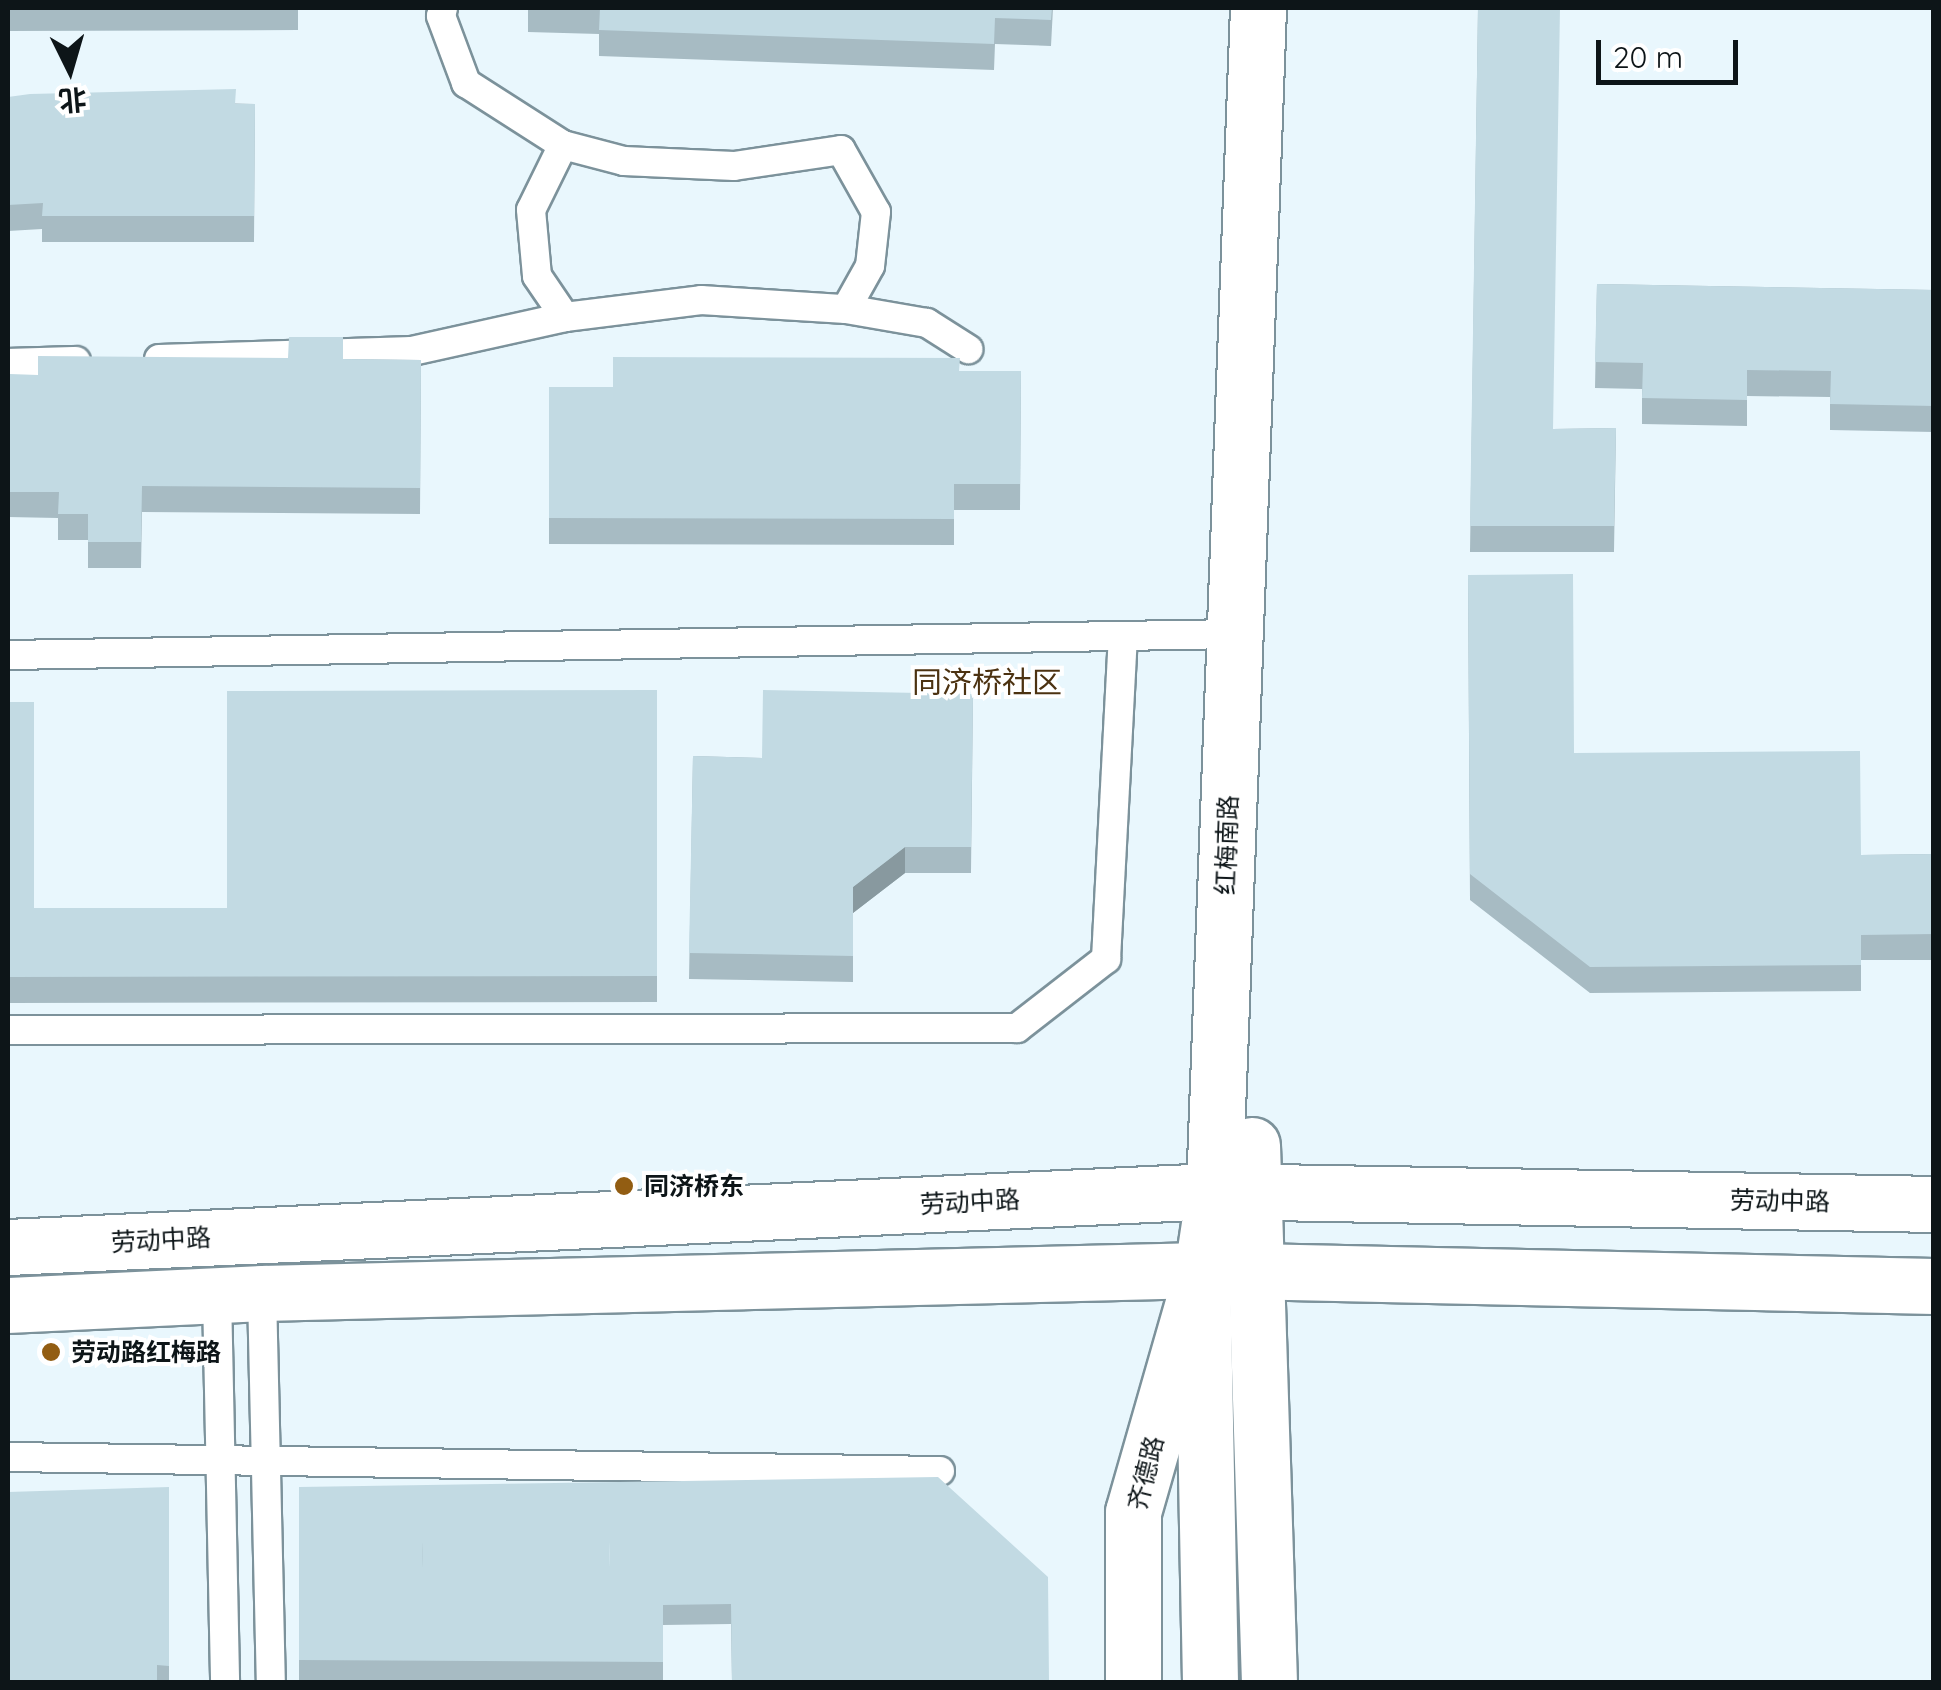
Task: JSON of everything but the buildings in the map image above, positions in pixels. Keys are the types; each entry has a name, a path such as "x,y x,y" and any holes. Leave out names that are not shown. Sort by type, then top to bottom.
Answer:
{"street":[{"name":"红梅南路","path":"1258,8 1235,634 1234,1191 1256,1272 1269,1682"},
{"name":"红梅南路","path":"1210,1682 1202,1270 1234,1191 1293,8"},
{"name":"劳动中路","path":"8,1247 1234,1191 1934,1204"},
{"path":"8,1305 240,1294 1202,1270 1934,1286"},
{"name":"齐德路","path":"1133,1682 1133,1512 1202,1270"}],"lane":[{"path":"443,8 441,16 466,83 563,144 624,160 734,166 841,150 876,212 870,266 846,308"},
{"path":"563,144 532,210 537,276 565,316"},
{"path":"8,363 412,351 565,316 700,300 846,308 926,323 968,349"},
{"path":"8,655 1235,634"},
{"path":"8,1030 1017,1028 1106,960 1123,636"},
{"path":"225,1682 220,1460 240,1294"},
{"path":"240,1294 265,1461 270,1682"},
{"path":"8,1458 940,1470"}],"place":[{"name":"同济桥东","path":"624,1186"},
{"name":"劳动路红梅路","path":"51,1352"}],"district":[{"name":"同济桥社区","path":"987,682"}]}
